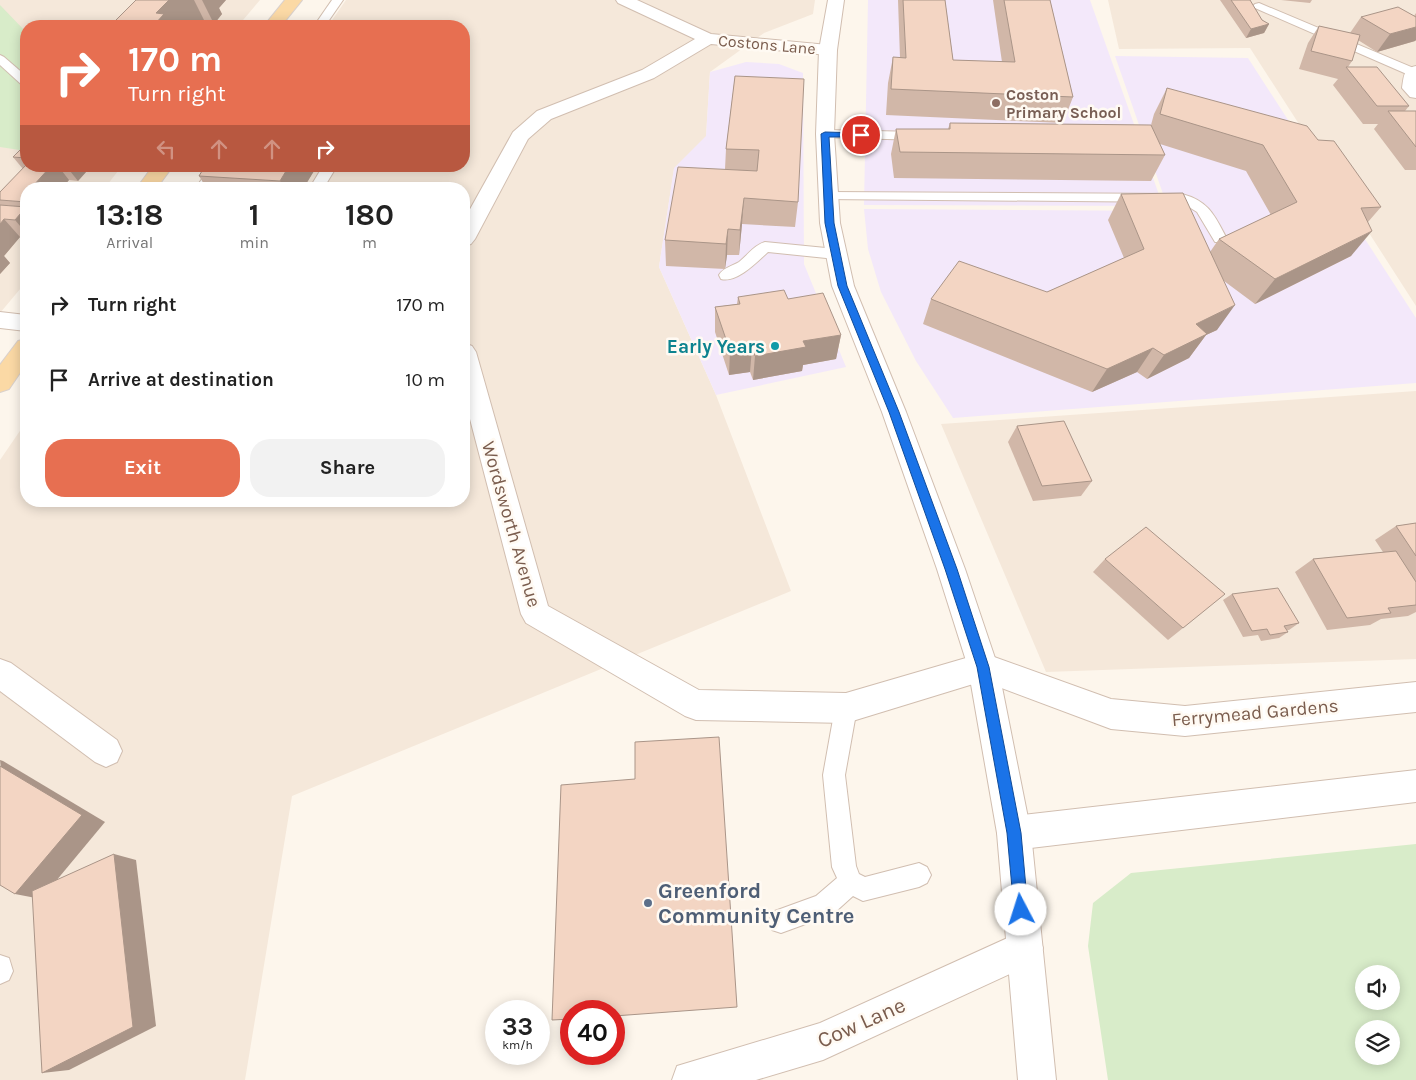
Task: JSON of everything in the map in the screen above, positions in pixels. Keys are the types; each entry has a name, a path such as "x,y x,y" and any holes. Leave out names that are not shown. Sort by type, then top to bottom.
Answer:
{"main road":[{"path":"277,20 294,0"},
{"path":"0,383 20,355"}],"street":[{"name":"Costons Lane","path":"624,0 708,38 828,50"},
{"path":"836,0 828,50 825,134 830,223 843,286 898,422 951,569 983,667 1014,833 1037,1080"},
{"path":"470,228 520,136 544,115 648,74 708,38"},
{"path":"1414,71 1412,88 1416,93"},
{"path":"0,320 20,322"},
{"name":"Wordsworth Avenue","path":"470,374 536,614 696,705 846,708 983,667"},
{"name":"Ferrymead Gardens","path":"983,667 1111,714 1185,721 1416,697"},
{"path":"0,673 106,751"},
{"path":"1014,833 1416,786"},
{"name":"Cow Lane","path":"691,1080 823,1041 1025,948"}],"lane":[{"path":"323,20 338,0"},
{"path":"1259,6 1414,71"},
{"path":"0,59 20,77"},
{"path":"825,134 930,136"},
{"path":"828,196 1182,198 1194,202 1203,209 1220,239"},
{"path":"726,275 744,266 766,246 836,254"},
{"path":"846,708 834,775 844,867 851,882 863,889 919,875"},
{"path":"782,921 824,905 851,882"}],"shaded area":[{"path":"0,0 260,0 243,20 20,20 20,172 117,172 109,182 20,182 20,289 0,313"},
{"path":"346,0 815,0 813,14 764,33 710,72 706,137 674,169 659,267 716,395 791,591 292,796 245,1080 0,1080 0,460 20,431 20,507 470,507 470,182 220,182 227,172 470,172 470,20 332,20"},
{"name":"Coston Primary School","path":"868,0 1090,0 1163,206 864,205"},
{"path":"1108,0 1416,0 1416,306 1250,48 1119,49"},
{"path":"1115,56 1248,58 1416,318 1416,383 953,418 916,361 881,292 868,249 864,209 1169,211"},
{"path":"746,62 779,64 803,73 804,264 846,367 716,395 659,267 674,168 706,136 710,72"},
{"path":"1416,391 1416,659 1046,672 941,424"}],"green space":[{"path":"0,5 20,26 20,150 0,147"},
{"path":"1416,844 1416,1080 1108,1080 1088,946 1093,903 1131,873"}],"building":[{"path":"136,0 169,0 156,13 164,14 159,20 116,20"},
{"path":"903,0 945,0 953,60 1015,62 1004,0 1050,0 1073,97 891,89 893,57 906,58"},
{"path":"1231,0 1250,0 1262,20 1269,24 1251,29"},
{"path":"1398,7 1416,17 1416,27 1390,34 1361,17"},
{"path":"1319,26 1360,35 1352,61 1311,51"},
{"path":"1346,67 1377,67 1409,106 1377,106"},
{"path":"735,76 804,79 798,202 744,198 740,230 728,229 726,244 665,240 678,167 757,171 759,150 726,149"},
{"path":"1167,88 1307,126 1318,140 1334,141 1381,207 1361,208 1372,231 1275,279 1219,239 1297,202 1263,145 1160,114"},
{"path":"1388,111 1416,111 1416,147"},
{"path":"950,123 1151,125 1165,155 900,152 896,129 950,129"},
{"path":"20,150 20,158 13,157"},
{"path":"20,171 46,172 37,182 20,182 20,202 0,200 0,192"},
{"path":"201,172 285,172 280,181 199,176"},
{"path":"1183,193 1235,305 1196,324 1207,334 1164,355 1153,348 1107,369 931,299 959,261 1047,292 1144,249 1121,194"},
{"path":"0,205 20,207 20,214 15,220 4,219 0,224"},
{"path":"784,290 788,299 823,293 841,335 803,341 806,347 755,356 752,348 730,351 715,307 740,304 738,297"},
{"path":"1064,421 1092,481 1042,486 1017,426"},
{"path":"1416,523 1416,556 1396,526"},
{"path":"1146,527 1225,594 1183,628 1105,559"},
{"path":"1396,551 1416,582 1416,605 1388,608 1391,613 1347,618 1313,559"},
{"path":"1278,588 1299,623 1284,626 1288,632 1270,635 1267,629 1252,631 1232,594"},
{"name":"Greenford Community Centre","path":"719,737 737,1007 625,1015 625,1000 560,1000 560,1020 552,1020 561,785 635,779 635,742"},
{"path":"0,766 82,815 15,894 0,885"},
{"path":"114,854 133,1027 42,1073 32,891"}],"place":[{"name":"Coston Primary School","path":"996,103"},
{"name":"Early Years","path":"775,346"},
{"name":"Greenford Community Centre","path":"648,903"}],"route":[{"path":"861,135 825,134 830,223 836,254 843,286 894,412 951,569 983,667 1014,833 1021,910"}]}
